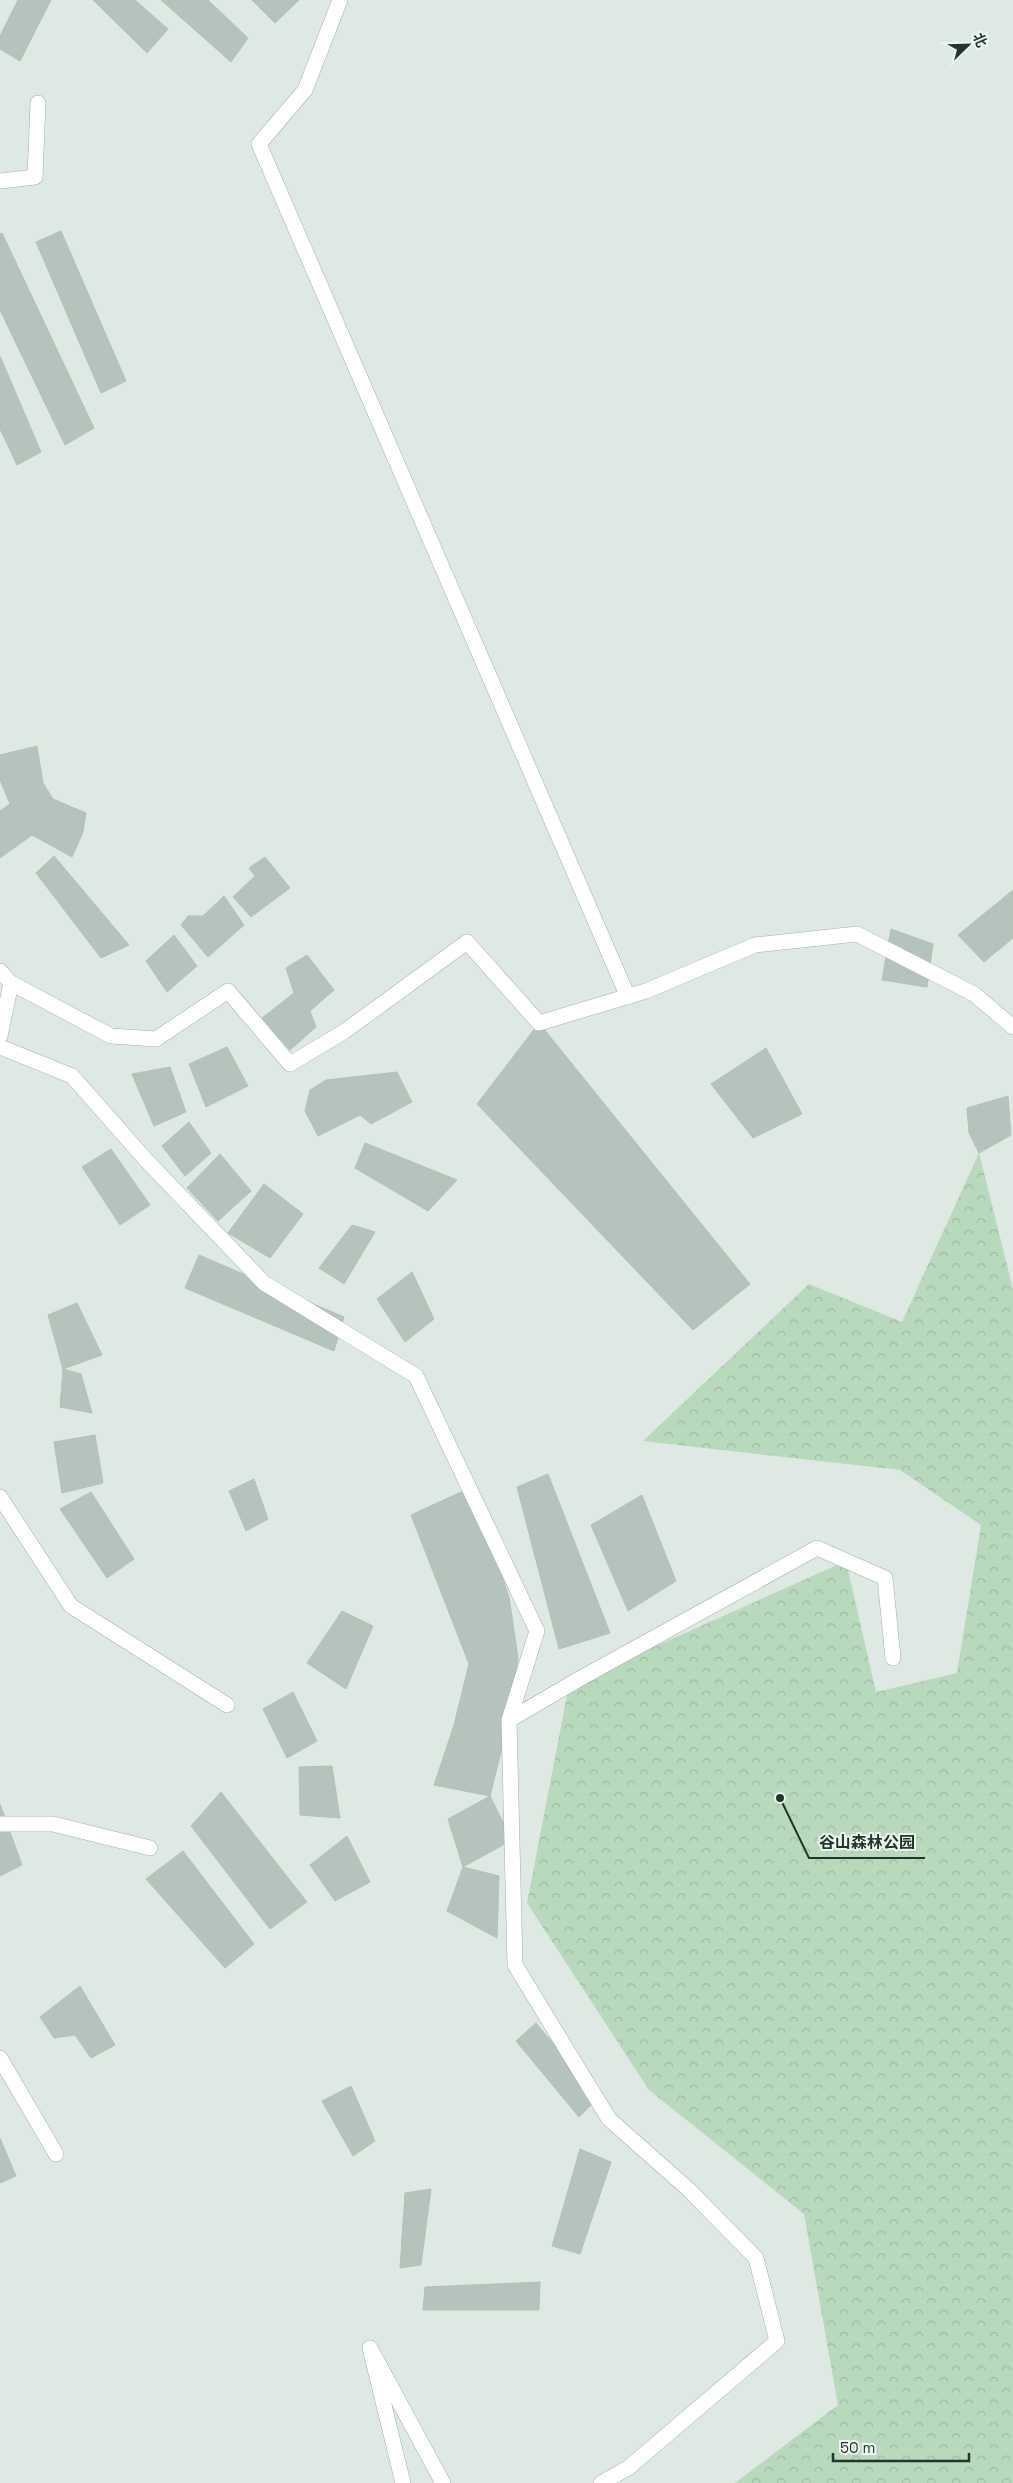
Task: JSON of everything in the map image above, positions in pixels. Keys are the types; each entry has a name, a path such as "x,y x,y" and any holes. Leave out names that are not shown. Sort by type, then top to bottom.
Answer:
{"street":[{"path":"340,0 305,90 260,144 628,996"},
{"path":"0,181 35,177 38,103"},
{"path":"0,971 11,982 111,1036 156,1039 228,991 290,1064 345,1031 467,942 539,1023 646,991 755,945 857,934 974,994 1013,1027"},
{"path":"0,1036 11,982"},
{"path":"0,1047 72,1076 146,1160 264,1282 416,1376 537,1631 509,1720 515,1965 608,2119 687,2188 756,2258 777,2342 628,2468 601,2483"},
{"path":"0,1498 71,1606 227,1705"},
{"path":"509,1720 816,1548 885,1578 893,1658"},
{"path":"0,1824 53,1824 150,1848"},
{"path":"0,2058 56,2154"},
{"path":"403,2483 370,2348 443,2483"}],"green space":[{"path":"979,1153 1013,1289 1013,2483 735,2483 838,2405 804,2214 649,2090 527,1903 569,1685 846,1561 876,1692 957,1673 981,1525 900,1470 643,1441 809,1284 902,1322"}],"building":[{"path":"18,0 51,0 20,61 0,49 0,36"},
{"path":"93,0 135,0 168,29 147,53"},
{"path":"161,0 208,0 248,38 231,62"},
{"path":"252,0 299,0 275,23"},
{"path":"61,231 126,381 101,393 36,242"},
{"path":"2,233 94,428 65,445 0,310 0,234"},
{"path":"0,356 41,452 17,465 0,429"},
{"path":"37,746 43,783 53,799 86,813 83,832 72,857 32,835 0,858 0,811 10,804 0,780 0,755"},
{"path":"54,856 129,945 101,958 36,873"},
{"path":"265,857 290,888 251,917 233,897 255,876 249,868"},
{"path":"1013,890 1013,938 984,962 958,935"},
{"path":"224,896 244,925 208,957 181,925 188,916 203,916"},
{"path":"891,929 933,944 927,987 882,980"},
{"path":"174,935 197,966 167,992 146,961"},
{"path":"307,955 334,990 310,1011 316,1027 290,1050 262,1018 294,993 286,968"},
{"path":"539,1023 750,1284 693,1330 477,1104"},
{"path":"227,1047 248,1086 206,1107 189,1064"},
{"path":"766,1048 802,1114 753,1138 711,1084"},
{"path":"170,1067 186,1112 154,1126 132,1074"},
{"path":"397,1072 412,1102 371,1124 360,1115 318,1136 305,1111 310,1090 326,1080"},
{"path":"1008,1096 1011,1135 979,1153 969,1133 967,1108"},
{"path":"189,1122 211,1153 185,1176 162,1146"},
{"path":"365,1143 457,1180 428,1211 355,1168"},
{"path":"111,1149 150,1205 120,1225 82,1167"},
{"path":"220,1154 251,1191 218,1221 187,1188"},
{"path":"264,1184 303,1214 270,1258 228,1233"},
{"path":"352,1225 375,1232 344,1284 319,1268"},
{"path":"199,1255 344,1317 334,1351 185,1288"},
{"path":"412,1272 434,1319 405,1342 377,1299"},
{"path":"77,1303 102,1355 63,1369 48,1315"},
{"path":"63,1369 81,1374 92,1413 60,1407"},
{"path":"95,1435 103,1483 62,1493 54,1442"},
{"path":"548,1474 610,1633 559,1649 517,1487"},
{"path":"254,1479 268,1519 246,1531 229,1491"},
{"path":"472,1487 509,1597 518,1658 509,1720 490,1796 434,1785 454,1725 469,1664 411,1515"},
{"path":"91,1492 134,1559 107,1578 60,1509"},
{"path":"642,1495 676,1581 628,1611 591,1525"},
{"path":"342,1611 373,1626 346,1689 307,1663"},
{"path":"293,1692 317,1741 287,1758 263,1709"},
{"path":"332,1766 340,1818 300,1815 299,1767"},
{"path":"221,1792 307,1902 270,1929 191,1826"},
{"path":"490,1796 512,1840 463,1867 448,1819"},
{"path":"0,1804 22,1865 0,1876"},
{"path":"347,1836 370,1882 335,1901 310,1865"},
{"path":"183,1851 254,1944 225,1968 146,1879"},
{"path":"463,1867 499,1876 497,1938 447,1911"},
{"path":"80,1986 115,2045 91,2058 75,2035 54,2038 40,2017"},
{"path":"536,2023 598,2098 579,2117 516,2041"},
{"path":"351,2086 375,2141 353,2156 322,2101"},
{"path":"0,2138 16,2176 0,2183"},
{"path":"580,2149 611,2162 580,2254 552,2246"},
{"path":"431,2189 421,2265 400,2268 405,2193"},
{"path":"540,2282 539,2310 423,2310 425,2287"}],"place":[{"name":"谷山森林公园","path":"780,1798"}]}
